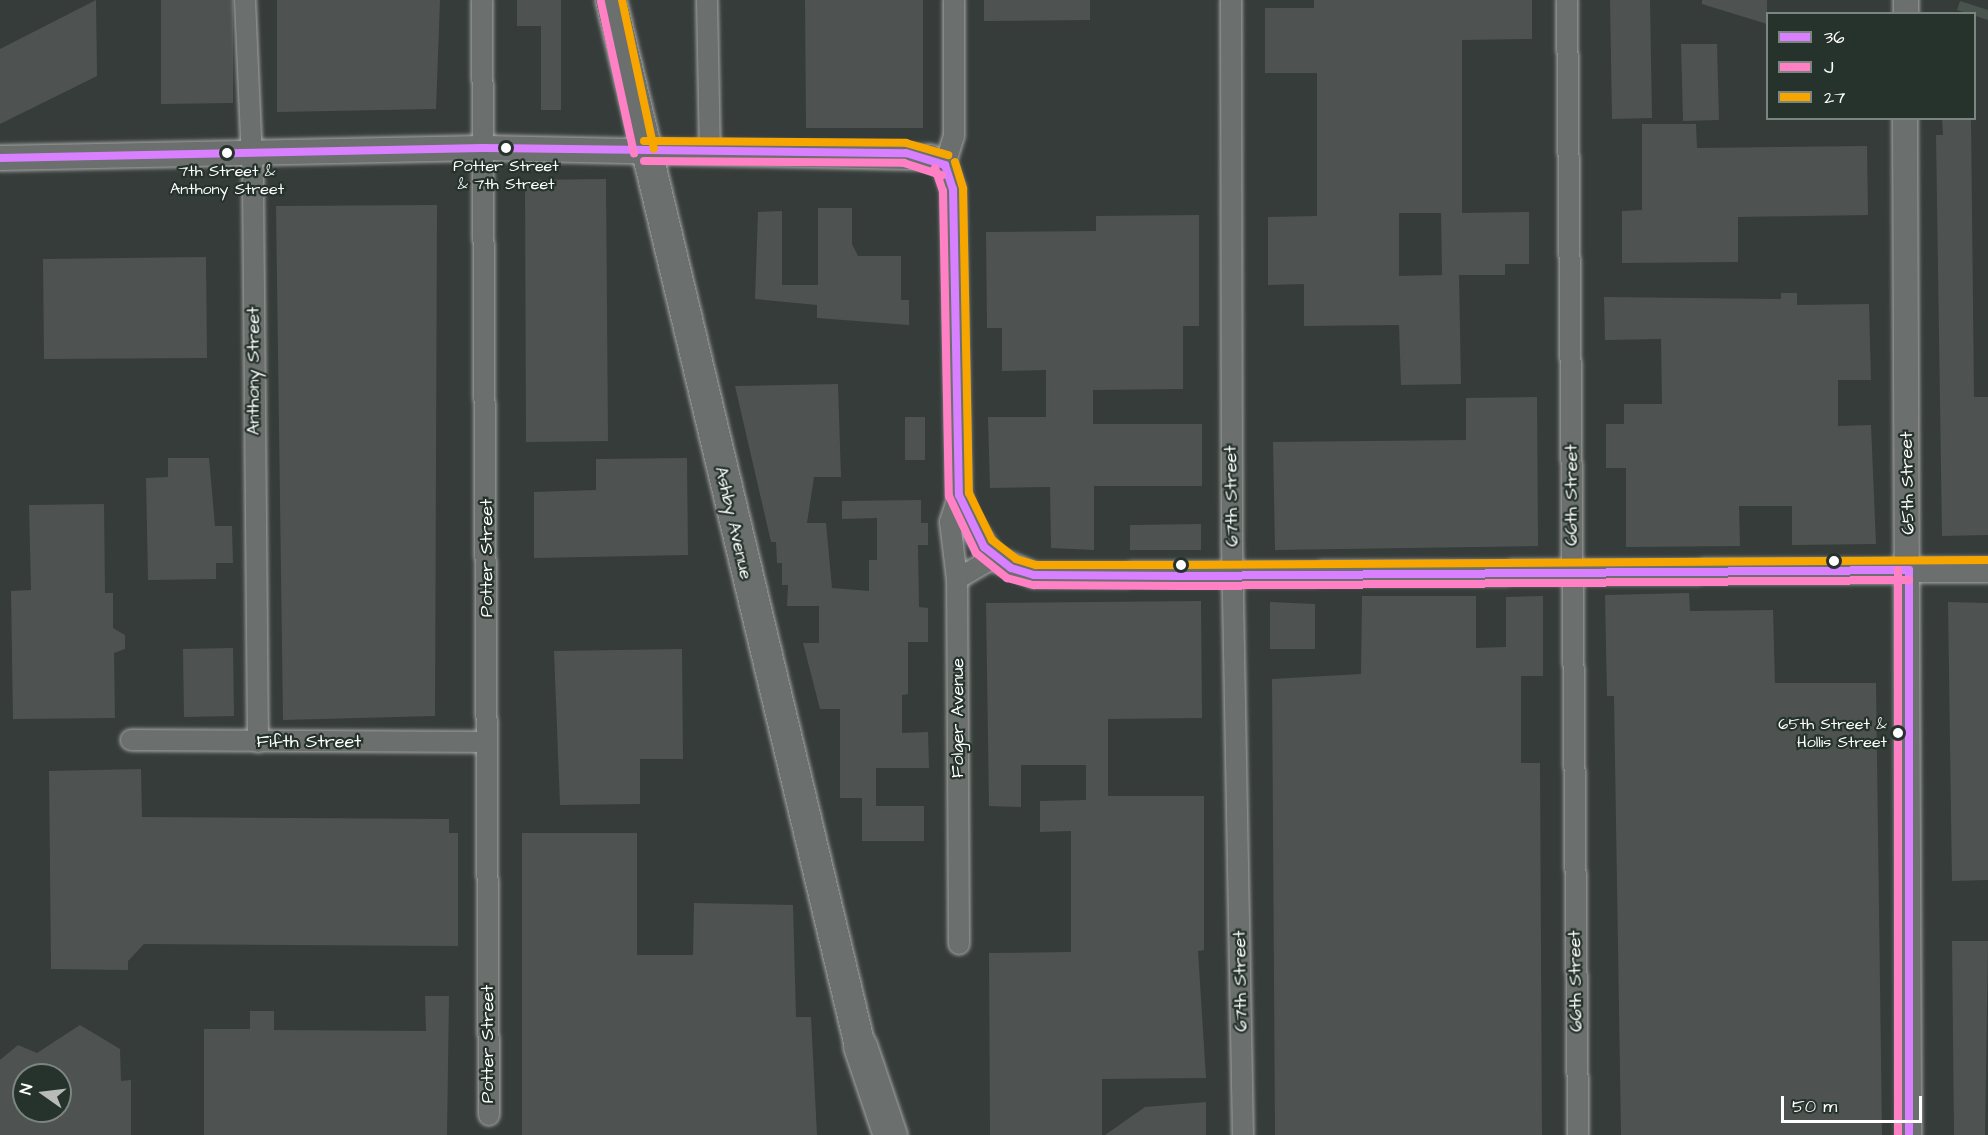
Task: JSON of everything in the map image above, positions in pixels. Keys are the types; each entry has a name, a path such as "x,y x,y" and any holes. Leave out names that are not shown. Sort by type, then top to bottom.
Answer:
{"highway":[{"path":"860,1046 875,1135"},
{"path":"860,1046 890,1135"}],"main road":[{"name":"Ashby Avenue","path":"611,0 644,151 860,1046"}],"street":[{"name":"Anthony Street","path":"245,0 258,742"},
{"name":"Potter Street","path":"482,0 489,1115"},
{"path":"707,0 710,152"},
{"path":"0,158 482,148 906,153 945,165 954,136 954,0"},
{"name":"67th Street","path":"1231,0 1234,575 1243,1135"},
{"name":"66th Street","path":"1567,0 1578,1135"},
{"name":"65th Street","path":"1905,120 1909,570 1909,1135"},
{"name":"Folger Avenue","path":"945,165 953,189 959,495 950,522 957,579 959,944"},
{"name":"Folger Avenue","path":"959,495 976,535 993,558"},
{"path":"957,579 993,558 1034,575 1988,570"},
{"name":"Fifth Street","path":"131,740 486,742"}],"shaded area":[{"path":"1960,1 1988,10 1988,20 1976,16 1976,12 1957,10"}],"building":[{"path":"96,0 97,76 0,124 0,49"},
{"path":"161,0 233,0 233,103 161,104"},
{"path":"277,0 440,0 436,109 277,112"},
{"path":"517,0 561,0 561,110 541,110 541,26 517,26"},
{"path":"805,0 923,0 923,128 806,128"},
{"path":"984,0 1090,0 1090,20 984,21"},
{"path":"1314,0 1532,0 1532,39 1462,40 1462,213 1529,212 1529,264 1505,264 1505,275 1459,275 1461,384 1401,385 1399,325 1304,326 1304,284 1268,285 1268,217 1317,216 1317,73 1265,73 1265,8 1314,8","holes":["1399,213 1441,213 1442,275 1399,276"]},
{"path":"1610,0 1650,0 1652,118 1612,119"},
{"path":"1702,0 1767,0 1766,24 1702,4"},
{"path":"1681,44 1717,44 1719,120 1683,121"},
{"path":"1942,120 1971,120 1974,397 1988,397 1988,535 1942,536 1936,135 1943,135"},
{"path":"1642,124 1696,124 1697,148 1867,146 1868,215 1738,217 1738,262 1622,263 1622,211 1642,210"},
{"path":"606,179 608,441 526,442 525,180"},
{"path":"437,205 435,716 283,720 276,206"},
{"path":"818,208 852,208 852,244 858,256 901,256 901,300 909,300 909,325 817,318 817,305 755,299 758,212 782,211 782,285 818,285"},
{"path":"1199,215 1199,326 1183,326 1183,389 1093,390 1093,424 1202,424 1202,486 1094,486 1094,550 1051,548 1050,487 990,488 988,417 1046,417 1046,370 1002,371 1002,328 987,328 986,232 1096,231 1096,216"},
{"path":"206,257 207,358 44,359 43,259"},
{"path":"1781,293 1797,293 1797,305 1869,304 1871,380 1838,380 1838,426 1871,425 1876,544 1792,545 1792,506 1739,506 1740,546 1626,547 1626,468 1606,468 1606,424 1624,424 1624,404 1662,404 1661,339 1605,340 1604,297 1781,299"},
{"path":"838,384 841,477 814,477 807,523 826,523 832,588 869,591 869,560 877,560 877,518 842,519 842,501 921,500 921,523 928,523 928,545 918,545 919,607 928,608 928,642 908,642 908,694 902,695 902,733 928,732 929,768 876,768 876,806 924,806 924,841 862,841 862,798 840,798 840,709 820,709 803,643 819,643 819,606 787,606 788,585 782,585 782,563 777,563 776,542 771,542 735,386"},
{"path":"1537,397 1538,546 1275,550 1273,442 1466,440 1466,398"},
{"path":"905,417 925,417 925,460 905,460"},
{"path":"168,458 209,458 215,526 232,526 233,563 216,563 216,579 148,580 146,478 168,477"},
{"path":"687,458 688,555 534,558 534,492 596,490 596,459"},
{"path":"104,504 105,593 113,593 113,628 125,635 125,649 114,653 115,718 13,719 11,591 31,590 29,505"},
{"path":"1201,524 1201,550 1130,550 1130,525"},
{"path":"1689,593 1690,611 1773,610 1775,683 1876,683 1882,1135 1621,1135 1614,696 1607,696 1605,595"},
{"path":"1362,596 1476,596 1476,648 1506,647 1506,597 1543,596 1543,676 1521,676 1521,763 1540,763 1542,1135 1275,1135 1272,679 1361,674"},
{"path":"1201,601 1202,718 1108,719 1108,796 1204,796 1204,950 1198,951 1206,1078 1102,1079 1102,1135 990,1135 989,953 1071,952 1071,831 1040,832 1040,801 1086,800 1086,765 1021,765 1021,807 989,806 986,603"},
{"path":"1270,602 1315,604 1315,649 1270,649"},
{"path":"1948,602 1988,603 1988,880 1952,881"},
{"path":"233,648 234,716 184,717 183,649"},
{"path":"682,649 683,759 640,759 640,804 560,805 554,651"},
{"path":"141,769 142,817 449,819 449,833 458,833 458,946 144,944 128,961 128,970 51,969 49,771"},
{"path":"522,833 637,833 637,955 693,955 694,903 793,905 796,1017 811,1017 817,1135 522,1135"},
{"path":"1952,941 1988,941 1985,1135 1954,1135"},
{"path":"425,996 449,996 447,1135 204,1135 204,1029 250,1029 250,1011 274,1011 274,1030 426,1031"},
{"path":"80,1025 120,1049 121,1081 131,1080 131,1135 0,1135 0,1060 18,1045 37,1053"},
{"path":"1206,1102 1206,1135 1105,1135 1145,1107"}],"transit line":[{"name":"27","path":"622,0 654,149"},
{"name":"J","path":"601,2 634,153"},
{"name":"27","path":"644,141 906,143 948,155"},
{"name":"36","path":"0,158 482,148 906,153 945,165"},
{"name":"J","path":"644,161 904,163 942,175"},
{"name":"27","path":"955,162 963,189 969,493 992,540 1016,559 1036,565 1988,560"},
{"name":"36","path":"945,165 953,189 959,495 984,547 1011,568 1034,575 1181,576 1909,570"},
{"name":"J","path":"935,168 943,191 949,496 976,553 1007,578 1034,585 1181,586 1909,580"},
{"name":"J","path":"1898,570 1898,1135"},
{"name":"36","path":"1909,570 1909,1135"}],"place":[{"name":"Potter Street & 7th Street","path":"506,148"},
{"name":"7th Street & Anthony Street","path":"227,153"},
{"name":"65th Street & Hollis Street","path":"1898,733"}]}
